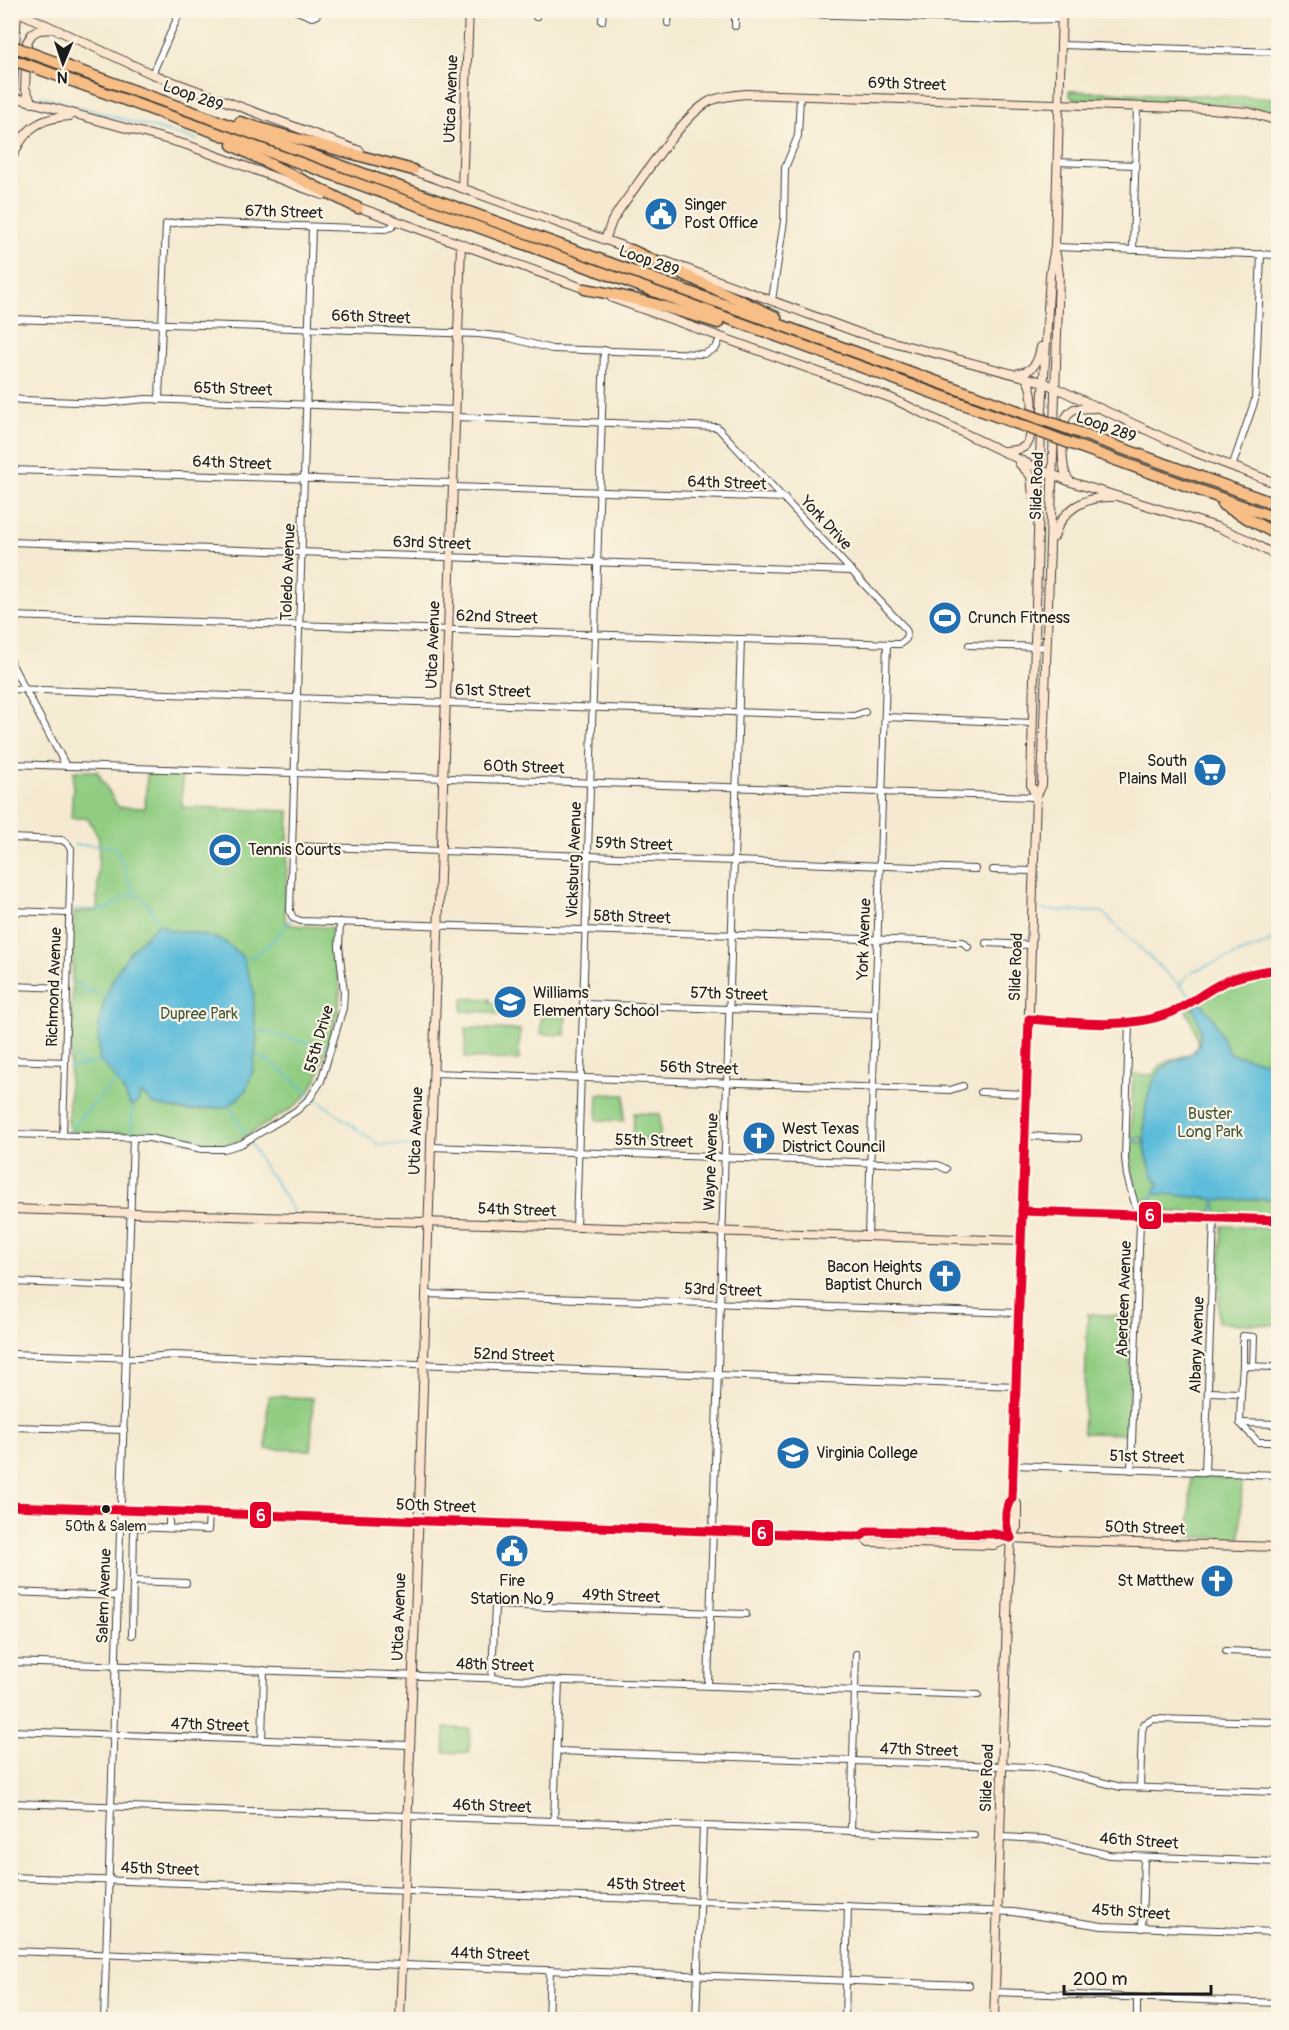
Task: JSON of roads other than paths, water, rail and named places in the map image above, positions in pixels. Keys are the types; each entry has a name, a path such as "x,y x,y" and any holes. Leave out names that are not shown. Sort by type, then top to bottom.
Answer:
{"highway":[{"name":"Loop 289","path":"10,45 1080,434 1252,496 1278,503"},
{"name":"Loop 289","path":"10,59 1278,519"},
{"path":"177,106 215,114 413,170"},
{"path":"195,126 358,208"},
{"path":"631,250 839,346"},
{"path":"585,289 674,308 771,340 808,348"},
{"path":"1149,472 1234,511 1278,536"}],"main road":[{"name":"Utica Avenue","path":"462,188 469,10"},
{"path":"10,146 16,11 152,74 859,333 1043,382 1192,452 1278,484"},
{"name":"Slide Road","path":"994,2019 1011,1538 1006,1527 1007,1504 1012,1498 1014,1466 1034,871 1036,797 1031,785 1039,469 1050,275 1055,247 1062,15"},
{"path":"32,103 25,88 27,42 32,34 39,30 55,29"},
{"name":"69th Street","path":"605,240 612,221 621,207 682,127 700,108 727,96 746,94 1137,106 1248,112 1278,121"},
{"path":"12,97 187,144 358,208 891,399 1039,469 1071,482 1227,531 1278,557"},
{"path":"10,164 17,145 31,128 53,118 80,116"},
{"name":"Utica Avenue","path":"400,2019 461,244"},
{"name":"Slide Road","path":"1036,797 1042,785 1051,552 1059,274 1055,247"},
{"path":"1020,375 1030,370 1038,360 1047,317"},
{"path":"1001,451 1023,448 1029,441 1032,392 1030,383 1020,375"},
{"path":"1071,482 1063,466 1066,417 1078,407 1099,408"},
{"path":"1001,451 1024,467 1031,476 1033,508 1038,524"},
{"path":"1051,552 1056,529 1074,507 1092,498 1124,497"},
{"path":"1029,1019 1129,1022 1148,1020 1170,1013 1237,976 1278,969"},
{"name":"54th Street","path":"10,1209 1022,1241"},
{"name":"50th Street","path":"10,1506 861,1536 869,1542 994,1545 1011,1538 1278,1547"}],"street":[{"path":"152,74 182,10"},
{"path":"294,10 312,17 319,10"},
{"path":"602,21 603,10"},
{"path":"668,23 669,10"},
{"path":"735,10 735,26"},
{"path":"802,12 1062,15"},
{"path":"1060,45 1278,52"},
{"path":"772,300 784,221 785,168 798,136 800,96"},
{"path":"1133,250 1137,106"},
{"path":"1057,162 1136,165"},
{"name":"67th Street","path":"161,323 166,224 184,222 385,229 392,227 395,220"},
{"name":"Toledo Avenue","path":"293,918 290,911 312,227"},
{"path":"1055,247 1278,255"},
{"path":"1232,467 1255,400 1261,254"},
{"name":"66th Street","path":"10,319 458,333 492,335 552,349 704,354 716,348 720,338"},
{"path":"159,400 161,323"},
{"name":"Vicksburg Avenue","path":"576,1227 604,350"},
{"name":"65th Street","path":"10,398 105,403 159,400 307,405 713,426 722,431"},
{"name":"York Drive","path":"722,431 904,627 908,636"},
{"name":"64th Street","path":"10,470 304,478 784,498"},
{"name":"63rd Street","path":"10,542 852,571"},
{"name":"62nd Street","path":"10,616 887,644 900,644 908,636"},
{"name":"Wayne Avenue","path":"708,1686 741,639"},
{"name":"York Avenue","path":"868,1236 887,644"},
{"path":"969,645 1047,647"},
{"path":"10,661 66,766"},
{"name":"61st Street","path":"10,689 855,716 865,712"},
{"path":"885,717 1033,723"},
{"name":"60th Street","path":"10,764 1036,797"},
{"name":"Richmond Avenue","path":"10,838 56,839 65,842 71,849 63,1135"},
{"name":"59th Street","path":"292,846 975,869"},
{"path":"993,870 1034,871"},
{"path":"10,911 69,913"},
{"name":"58th Street","path":"293,918 301,921 963,942 968,947"},
{"name":"55th Drive","path":"133,1137 202,1149 225,1148 241,1144 296,1111 308,1101 319,1085 343,1008 339,947 340,922"},
{"path":"986,943 1031,945"},
{"path":"10,986 67,988"},
{"name":"57th Street","path":"583,1004 875,1014"},
{"name":"Aberdeen Avenue","path":"1129,1022 1125,1158 1140,1222 1131,1470"},
{"path":"10,1060 65,1062"},
{"name":"56th Street","path":"433,1073 873,1088 955,1090 963,1086"},
{"path":"981,1092 1026,1094"},
{"path":"10,1134 133,1137"},
{"path":"1025,1136 1078,1138"},
{"name":"Salem Avenue","path":"104,2019 133,1137"},
{"name":"55th Street","path":"431,1147 870,1162 938,1165 946,1169"},
{"path":"1022,1211 1278,1220"},
{"name":"Albany Avenue","path":"1206,1473 1214,1218"},
{"path":"10,1282 129,1286"},
{"name":"53rd Street","path":"426,1294 1019,1313"},
{"path":"1253,1366 1254,1337 1243,1336 1240,1423 1258,1442 1278,1442"},
{"name":"52nd Street","path":"10,1354 127,1357 173,1355 1017,1386"},
{"path":"1243,1366 1275,1367"},
{"path":"1209,1392 1241,1393"},
{"path":"1240,1423 1278,1424"},
{"path":"10,1427 124,1430"},
{"name":"51st Street","path":"1014,1466 1278,1475"},
{"path":"169,1528 170,1512"},
{"path":"132,1635 134,1527 208,1530 209,1513"},
{"path":"119,1560 134,1560"},
{"path":"133,1581 186,1583"},
{"path":"10,1592 118,1596"},
{"name":"49th Street","path":"492,1678 495,1605 746,1614"},
{"path":"117,1608 132,1609"},
{"path":"1226,1651 1278,1653"},
{"path":"851,1831 856,1654"},
{"name":"48th Street","path":"10,1662 978,1695"},
{"path":"262,1740 264,1671"},
{"path":"554,1821 559,1681"},
{"path":"1140,1787 1142,1731 1148,1721 1160,1718 1278,1722"},
{"name":"47th Street","path":"10,1731 409,1745"},
{"name":"47th Street","path":"557,1751 1045,1768 1109,1785 1278,1792"},
{"name":"46th Street","path":"10,1803 974,1835"},
{"path":"696,2019 703,1826"},
{"name":"46th Street","path":"1000,1837 1045,1839 1109,1856 1278,1862"},
{"path":"1142,1928 1144,1857"},
{"name":"45th Street","path":"10,1877 997,1911 1032,1914 1102,1926 1278,1932"},
{"path":"845,2019 848,1906"},
{"name":"44th Street","path":"10,1951 969,1984"},
{"path":"548,2019 549,1970"},
{"path":"995,1992 1278,2003"},
{"path":"1137,1998 1137,2019"}],"water":[{"path":"156,925 162,925 168,930 190,932 222,940 242,956 254,991 257,1040 253,1070 246,1090 230,1106 180,1110 152,1104 143,1094 132,1107 114,1076 100,1062 99,1032 108,990 130,952"},
{"name":"Buster Long Park","path":"1201,1002 1214,1020 1228,1051 1278,1068 1278,1199 1221,1200 1155,1193 1155,1189 1160,1184 1153,1176 1147,1158 1144,1132 1149,1092 1154,1080 1164,1067 1196,1050 1200,1039 1200,1029 1193,1008"}],"waterway":[{"path":"41,10 44,16"},
{"path":"40,96 197,140"},
{"path":"74,845 112,846 116,849 132,888 150,907 159,925"},
{"path":"74,909 107,910 126,896 137,895"},
{"path":"1042,910 1102,912 1191,996"},
{"path":"244,960 264,949 292,919"},
{"path":"1181,985 1192,971 1274,939"},
{"path":"72,983 77,983 90,990"},
{"path":"72,994 93,991 105,995"},
{"path":"256,1030 327,1048"},
{"path":"255,1054 277,1067 311,1094"},
{"path":"70,1057 85,1063"},
{"path":"69,1068 100,1062"},
{"path":"69,1130 115,1081"},
{"path":"314,1097 377,1144 427,1148"},
{"path":"230,1106 247,1139"},
{"path":"132,1107 132,1134"},
{"path":"1130,1140 1144,1140"},
{"path":"250,1142 295,1214"},
{"path":"1142,1210 1155,1193"},
{"path":"1215,1198 1215,1214"}],"place":[{"name":"Singer Post Office","path":"661,214"},
{"name":"Crunch Fitness","path":"945,618"},
{"name":"South Plains Mall","path":"1210,770"},
{"name":"Tennis Courts","path":"225,850"},
{"name":"Williams Elementary School","path":"510,1002"},
{"name":"West Texas District Council","path":"759,1138"},
{"name":"Bacon Heights Baptist Church","path":"945,1276"},
{"name":"Virginia College","path":"793,1453"},
{"name":"50th & Salem","path":"106,1509"},
{"name":"Fire Station No 9","path":"512,1551"},
{"name":"St Matthew","path":"1217,1581"}],"park label":[{"name":"Dupree Park","path":"199,1014"}]}
